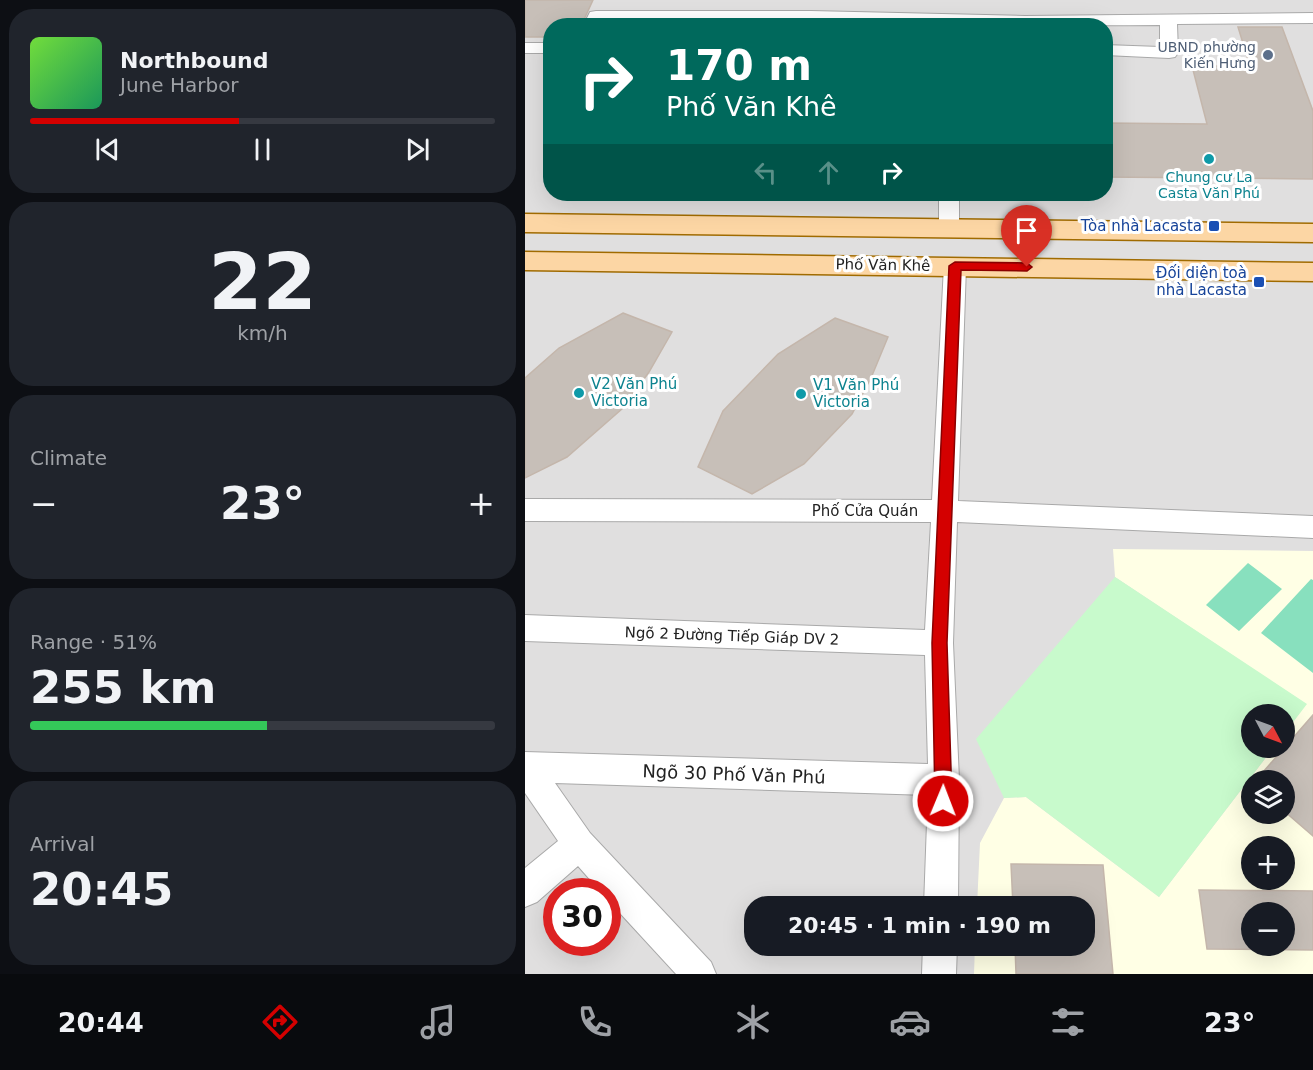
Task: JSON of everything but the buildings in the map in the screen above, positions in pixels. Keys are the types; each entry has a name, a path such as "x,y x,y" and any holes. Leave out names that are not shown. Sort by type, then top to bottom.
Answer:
{"main road":[{"path":"525,223 1313,233"},
{"name":"Phố Văn Khê","path":"525,261 1313,272"}],"street":[{"path":"595,18 603,0"},
{"path":"936,0 936,18"},
{"path":"1113,21 1313,18"},
{"path":"1113,50 1169,53 1168,19"},
{"path":"525,48 543,48"},
{"path":"949,201 949,228"},
{"path":"941,896 944,780 939,643 955,266"},
{"name":"Phố Cửa Quán","path":"525,510 943,511 1313,527"},
{"name":"Ngõ 2 Đường Tiếp Giáp DV 2","path":"525,628 939,643"},
{"path":"525,767 579,844 699,974"},
{"name":"Ngõ 30 Phố Văn Phú","path":"525,767 944,780"},
{"path":"525,890 579,844"},
{"path":"939,974 940,956"}],"shaded area":[{"path":"525,0 1313,0 1313,974 525,974"},
{"path":"1113,549 1313,551 1313,974 974,974 975,956 1095,956 1095,896 977,896 980,843 1004,798 1026,797 1159,897 1241,790 1241,824 1295,824 1295,770 1256,770 1266,758 1295,758 1295,719 1306,704 1115,577"}],"green space":[{"path":"1248,563 1282,589 1239,631 1206,605"},
{"path":"1115,577 1307,704 1295,720 1295,704 1241,704 1241,758 1266,758 1256,770 1241,770 1241,790 1159,897 1026,797 1004,798 976,739"},
{"path":"1311,579 1313,580 1313,673 1261,633"}],"place":[{"name":"UBND phường Kiến Hưng","path":"1268,55"},
{"name":"Chung cư La Casta Văn Phú","path":"1209,159"},
{"name":"Tòa nhà Lacasta","path":"1214,226"},
{"name":"Đối diện toà nhà Lacasta","path":"1259,282"},
{"name":"V2 Văn Phú Victoria","path":"579,393"},
{"name":"V1 Văn Phú Victoria","path":"801,394"}],"route":[{"path":"943,801 939,643 955,266 1027,267"}]}
